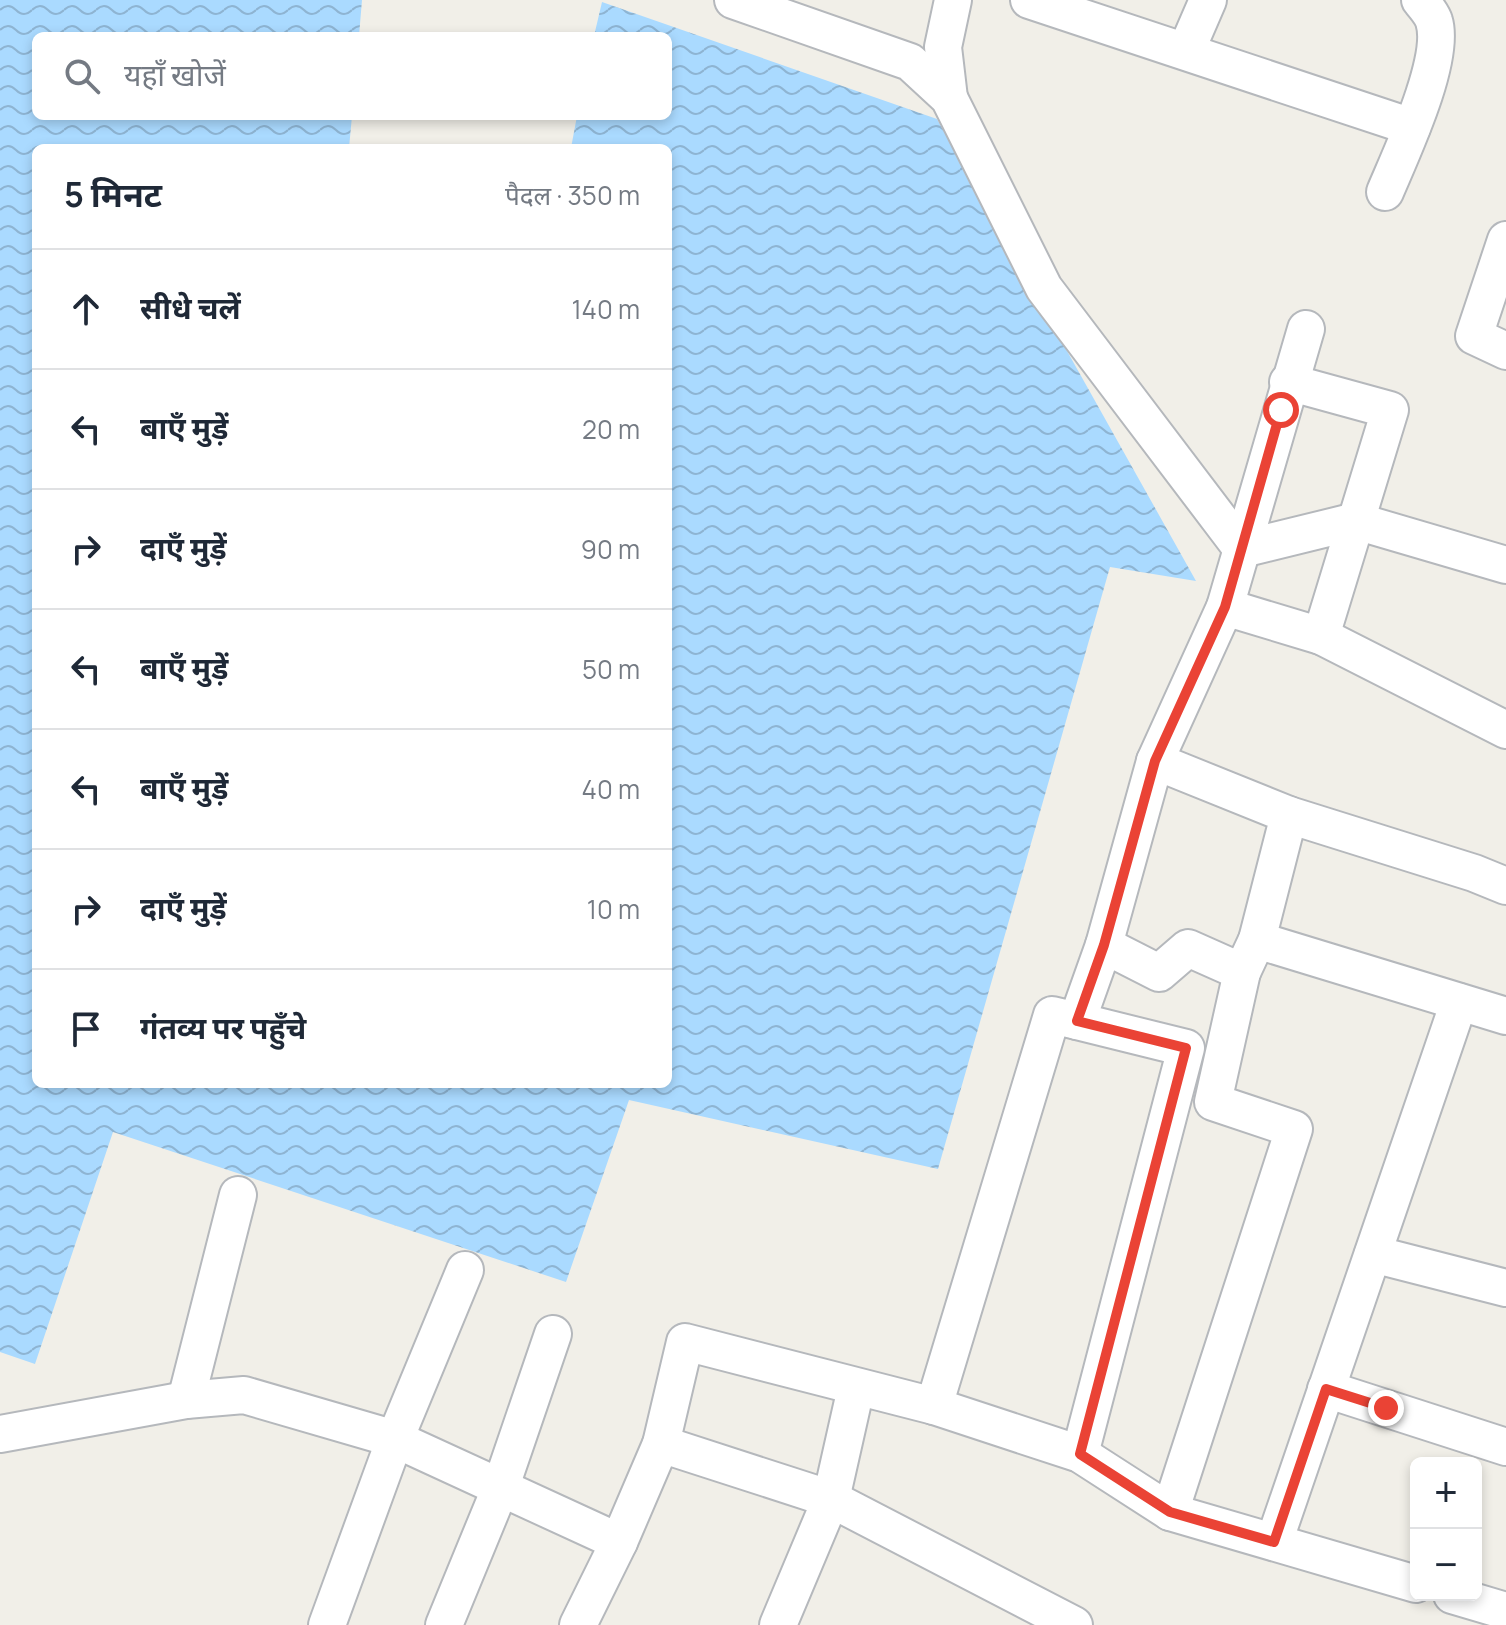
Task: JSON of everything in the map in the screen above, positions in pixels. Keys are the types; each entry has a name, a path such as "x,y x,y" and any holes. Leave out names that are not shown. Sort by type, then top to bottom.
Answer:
{"street":[{"path":"733,0 910,62 949,98"},
{"path":"953,0 943,47 949,98 1044,288 1242,549"},
{"path":"1029,0 1412,127"},
{"path":"1186,51 1208,0"},
{"path":"1385,192 1412,127 1437,50 1434,20 1420,0"},
{"path":"1506,240 1474,336 1506,351"},
{"path":"1077,1021 1104,945 1155,761 1225,607 1288,382 1306,329"},
{"path":"1288,382 1390,410 1321,636"},
{"path":"1242,549 1356,521 1506,565"},
{"path":"1225,607 1321,636 1506,730"},
{"path":"1155,761 1289,815 1474,873 1506,886"},
{"path":"1170,1512 1294,1129 1213,1102 1249,956 1289,815"},
{"path":"1104,945 1159,973 1188,948 1249,956 1459,1002 1506,1016"},
{"path":"1274,1542 1459,1002"},
{"path":"934,1406 1052,1015 1186,1048 1080,1454"},
{"path":"186,1400 238,1195"},
{"path":"1373,1254 1506,1288"},
{"path":"327,1625 395,1439 465,1270"},
{"path":"444,1625 500,1489 553,1334"},
{"path":"578,1625 619,1542 661,1444 685,1342 934,1406 1080,1454 1170,1512 1410,1582"},
{"path":"778,1625 831,1499 856,1388"},
{"path":"1326,1389 1506,1447"},
{"path":"0,1434 186,1400 244,1395 395,1439 619,1542"},
{"path":"661,1444 831,1499 1074,1625"},
{"path":"1472,1601 1506,1611"}],"water":[{"path":"0,0 362,0 359,32 32,32 32,120 352,120 349,144 32,144 32,1088 672,1088 672,144 572,144 576,120 672,120 672,32 595,32 602,2 937,119 1196,581 1110,567 938,1169 629,1100 566,1282 113,1132 35,1364 0,1352"}],"route":[{"path":"1281,410 1225,607 1155,761 1104,945 1077,1021 1186,1048 1080,1454 1170,1512 1274,1542 1326,1389 1386,1408"}]}
